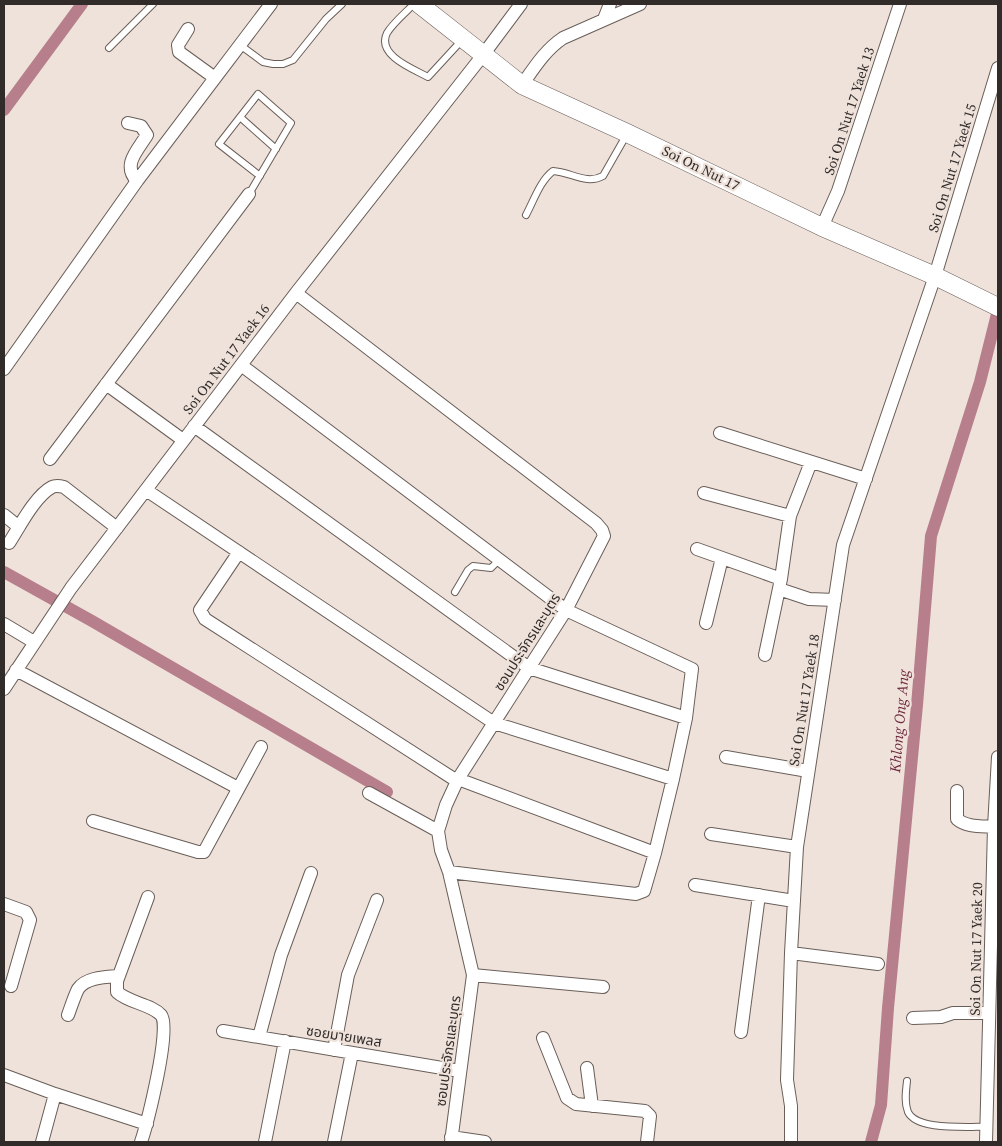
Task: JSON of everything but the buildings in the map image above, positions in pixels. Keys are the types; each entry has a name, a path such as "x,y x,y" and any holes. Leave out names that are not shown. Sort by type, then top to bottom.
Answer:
{"street":[{"path":"4,370 137,181 271,4"},
{"name":"Soi On Nut 17","path":"419,4 522,86 627,133 822,227 935,276 992,304"},
{"name":"Soi On Nut 17 Yaek 16","path":"4,689 70,588 296,293 483,55 520,4"},
{"path":"604,19 610,4"},
{"path":"522,86 545,52 555,43 640,4"},
{"name":"Soi On Nut 17 Yaek 13","path":"822,227 838,191 900,4"},
{"path":"188,29 178,45 178,52 215,78"},
{"name":"Soi On Nut 17 Yaek 15","path":"935,276 998,68"},
{"path":"128,123 141,126 147,135 130,167 131,174 137,181"},
{"path":"50,459 249,194"},
{"name":"Soi On Nut 17 Yaek 18","path":"791,1142 791,1106 787,1080 797,847 843,545 935,276"},
{"name":"ซอนประจักรและบุตร","path":"296,293 600,526 604,536 566,610 457,780 446,805 438,831 441,850 449,872 473,975 451,1140"},
{"path":"241,365 566,610 690,666 692,669 686,718 674,779 644,891 636,894 449,872"},
{"path":"106,384 184,440"},
{"path":"194,426 529,668 686,718"},
{"path":"720,433 866,479"},
{"path":"765,655 780,584 790,516 811,462"},
{"path":"9,543 38,500 52,487 59,486 64,487 117,528"},
{"path":"146,490 494,723 674,779"},
{"path":"704,493 790,516"},
{"path":"4,516 19,527"},
{"path":"697,549 722,558 809,599 835,600"},
{"path":"239,552 200,610 205,619 457,780 655,853"},
{"path":"706,623 722,558"},
{"path":"4,624 34,642"},
{"path":"16,670 238,788"},
{"path":"93,821 198,852 204,852 260,747"},
{"path":"726,758 808,771"},
{"name":"Soi On Nut 17 Yaek 20","path":"986,1142 989,1013 995,892 994,827 998,764"},
{"path":"958,791 957,819 961,823 994,827"},
{"path":"369,793 438,831"},
{"path":"711,834 797,847"},
{"path":"259,1037 282,955 311,873"},
{"path":"695,885 794,901"},
{"path":"741,1032 759,895"},
{"path":"142,1142 165,1028 163,1017 158,1012 122,997 117,992 116,982 148,897"},
{"path":"334,1050 348,975 377,900"},
{"path":"4,904 26,912 30,920 11,986"},
{"path":"791,953 878,964"},
{"path":"473,975 603,987"},
{"path":"68,1015 79,988 95,980 118,976"},
{"path":"912,1018 941,1017 953,1013 989,1013"},
{"name":"ซอยมายเพลส","path":"223,1031 460,1071"},
{"path":"543,1038 567,1098 576,1104 645,1111 650,1116 647,1142"},
{"path":"265,1142 285,1041"},
{"path":"334,1142 352,1053"},
{"path":"587,1068 592,1106"},
{"path":"4,1074 55,1094 147,1124"},
{"path":"42,1142 55,1094"},
{"path":"451,1140 485,1142"}],"lane":[{"path":"109,48 153,4"},
{"path":"240,45 263,62 283,64 293,60 326,20 342,4"},
{"path":"414,4 387,33 384,43 386,51 404,65 428,77 463,39"},
{"path":"249,194 260,176 276,149 291,123 258,94 219,144 260,176"},
{"path":"240,117 276,149"},
{"path":"526,215 538,191 553,171 585,179 597,179 603,176 627,133"},
{"path":"455,592 468,570 473,566 491,568 499,560"},
{"path":"907,1081 906,1102 908,1111 912,1117 921,1123 986,1127"}],"waterway":[{"path":"4,110 82,4"},
{"name":"Khlong Ong Ang","path":"871,1142 881,1105 888,1008 931,536 980,382 998,310"},
{"path":"4,572 387,792"}]}
